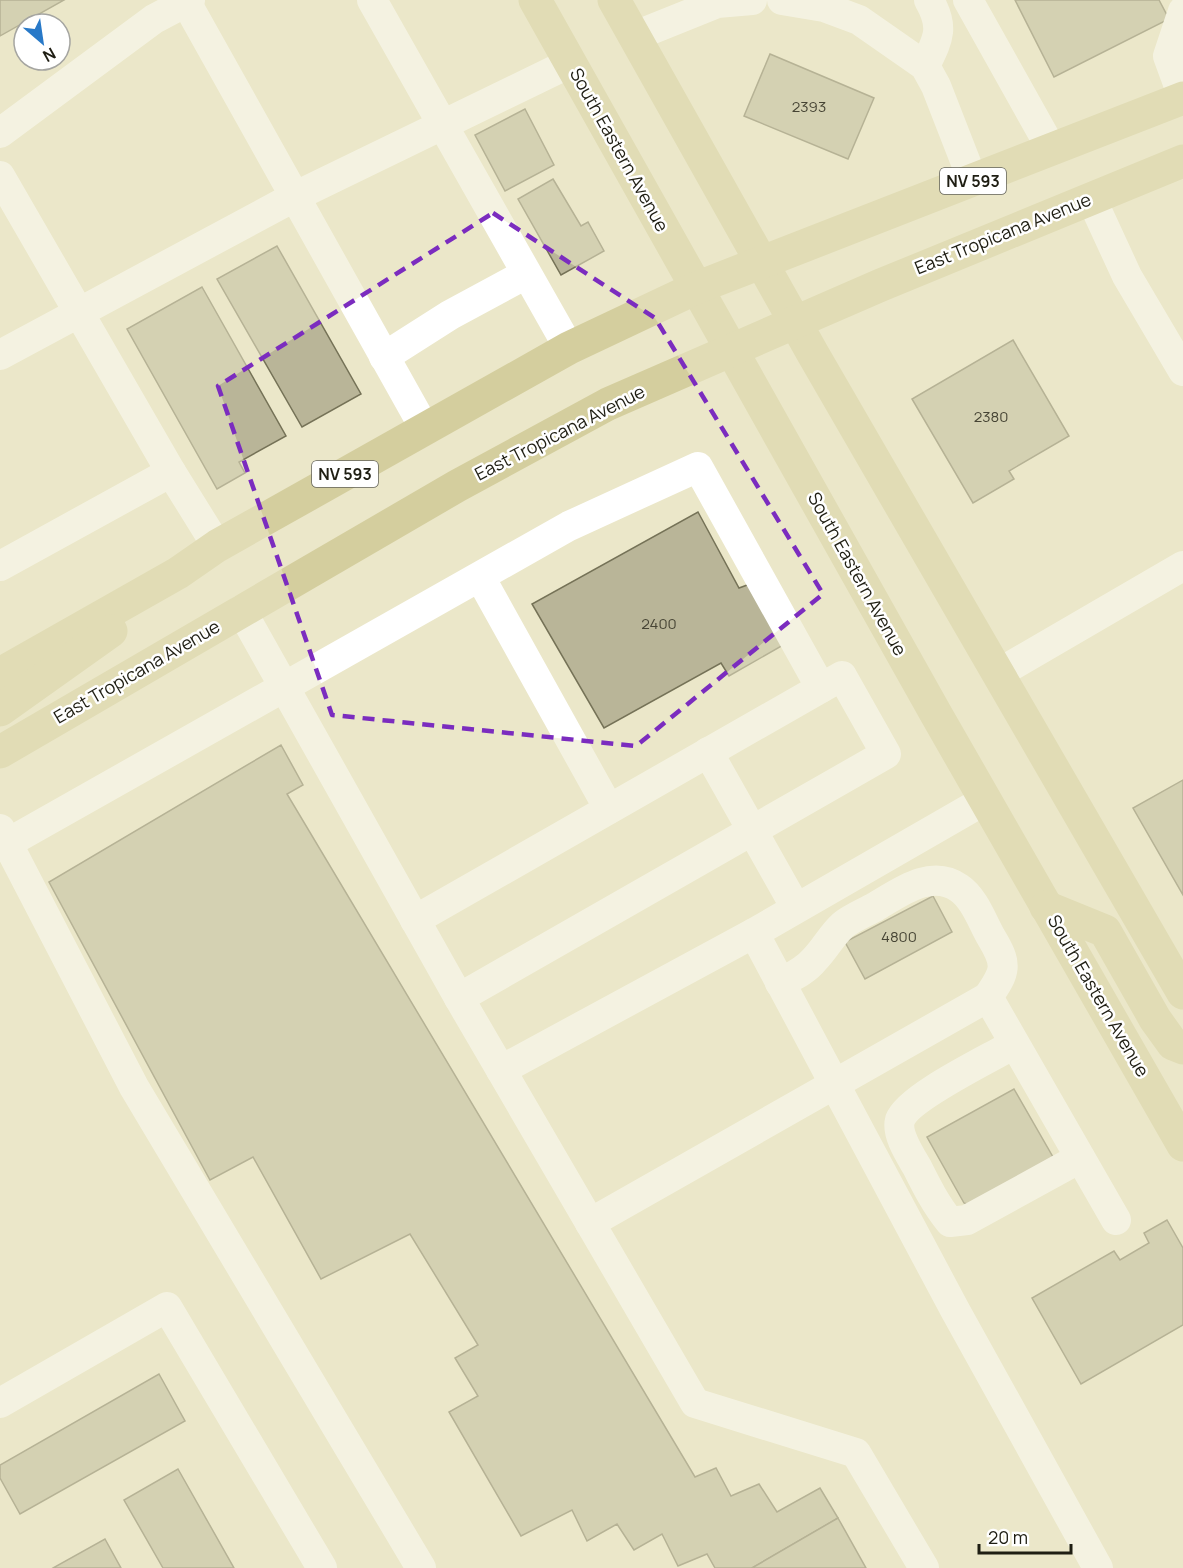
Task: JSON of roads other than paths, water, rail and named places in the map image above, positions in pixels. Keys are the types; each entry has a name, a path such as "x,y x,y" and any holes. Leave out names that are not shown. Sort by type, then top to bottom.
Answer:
{"main road":[{"name":"South Eastern Avenue","path":"535,0 985,800 1183,1145"},
{"path":"614,0 796,323 1183,993"},
{"name":"NV 593","path":"0,674 178,573 217,546 568,348 696,288 1183,98"},
{"name":"East Tropicana Avenue","path":"0,752 457,486 608,404 1183,161"},
{"path":"0,710 128,618 178,573"},
{"path":"1046,907 1105,931 1155,1019 1173,1044 1183,1048"}],"lane":[{"path":"372,0 568,348"},
{"path":"635,36 704,4 752,0"},
{"path":"782,0 824,8 859,20 925,66 936,87 973,181"},
{"path":"925,66 938,38 939,28 937,14 929,0"},
{"path":"968,0 1052,150"},
{"path":"0,134 154,19 188,1 294,197 425,429"},
{"path":"1183,11 1168,56 1183,98"},
{"path":"0,355 78,311 294,197 570,63"},
{"path":"0,176 171,472 217,546"},
{"path":"1091,198 1127,276 1183,370"},
{"path":"384,357 450,315 526,274"},
{"path":"421,1568 134,1087 3,836 284,686 569,526 698,466 821,688"},
{"path":"0,566 171,472"},
{"path":"999,673 1183,566"},
{"path":"480,577 609,809"},
{"path":"241,610 459,998 695,1403 856,1453 924,1568"},
{"path":"415,920 842,676 886,754 459,998"},
{"path":"708,752 796,908"},
{"path":"501,1070 754,933 985,800"},
{"path":"590,1223 988,997 1003,975 1003,957 968,895 957,886 940,881 926,881 908,888 846,923 830,937 816,959 804,970 780,983"},
{"path":"754,933 955,1310 1098,1568"},
{"path":"988,997 1116,1220"},
{"path":"1014,1044 931,1091 908,1107 899,1122 902,1139 937,1207 950,1222 967,1220 1080,1158"},
{"path":"0,1403 167,1307 322,1568"}]}
